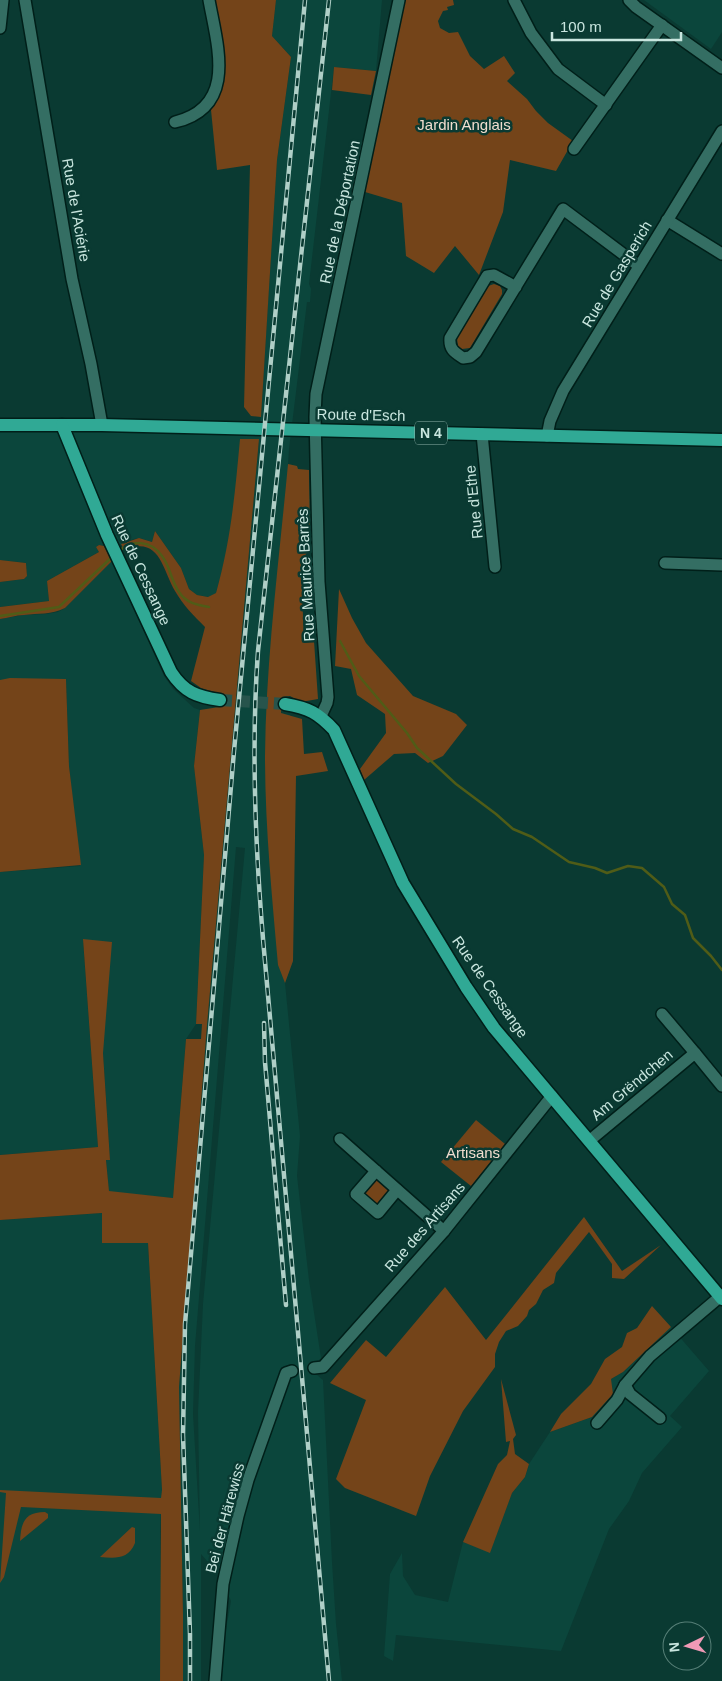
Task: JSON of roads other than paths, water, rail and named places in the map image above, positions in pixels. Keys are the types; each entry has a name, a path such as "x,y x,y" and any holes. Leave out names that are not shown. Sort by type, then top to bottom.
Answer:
{"main road":[{"name":"Route d'Esch","path":"0,425 102,425 722,440"},
{"name":"Rue de Cessange","path":"62,425 115,554 171,672 177,682 195,695 220,700"},
{"name":"Rue de Cessange","path":"285,704 305,708 321,716 334,730 388,853 417,906 466,987 494,1028 721,1297"}],"street":[{"path":"0,28 3,0"},
{"name":"Rue de l'Aciérie","path":"25,0 72,279 91,364 102,425"},
{"path":"175,122 199,112 210,100 218,84 219,60 209,0"},
{"name":"Rue de la Déportation","path":"315,430 320,372 344,267 399,0"},
{"path":"514,0 531,33 558,69 606,105"},
{"path":"629,0 636,7 722,68"},
{"path":"574,149 662,25"},
{"name":"Rue de Gasperich","path":"546,436 557,402 722,131"},
{"path":"516,287 494,275 487,276 450,338 451,350 463,358 470,357 476,352 516,287 563,209 639,266"},
{"path":"667,220 722,254"},
{"name":"Rue Maurice Barrès","path":"315,430 319,582 328,697 321,716"},
{"name":"Rue d'Ethe","path":"482,434 495,567"},
{"path":"665,564 722,565"},
{"name":"Am Grëndchen","path":"662,1014 722,1086"},
{"name":"Am Grëndchen","path":"589,1141 694,1053"},
{"name":"Rue des Artisans","path":"314,1368 323,1367 444,1231 552,1096"},
{"path":"340,1139 444,1231"},
{"path":"376,1171 356,1194 378,1213 397,1190"},
{"path":"597,1423 617,1400 625,1385 650,1356 721,1297"},
{"name":"Bei der Härewiss","path":"215,1681 223,1584 238,1516 248,1480 286,1373 292,1370"},
{"path":"625,1385 630,1394 660,1418"}],"waterway":[{"path":"118,552 135,543 147,544 152,547 165,560 176,588 182,596 192,603 209,607"},
{"path":"0,616 59,607 112,557"},
{"path":"340,641 359,676 407,733 417,748 456,784 513,829 532,837 569,862 607,873 628,866 642,868 664,887 672,904 685,915 693,938 722,970"}],"tunnel":[{"path":"220,700 285,704"}],"railway":[{"path":"190,1681 183,1435 185,1324 234,751 305,0"},
{"path":"329,0 258,651 254,759 256,831 263,939 329,1681"},
{"path":"264,1023 265,1062 286,1305"}],"park label":[{"name":"Jardin Anglais","path":"464,125"},
{"name":"Artisans","path":"473,1153"}]}
